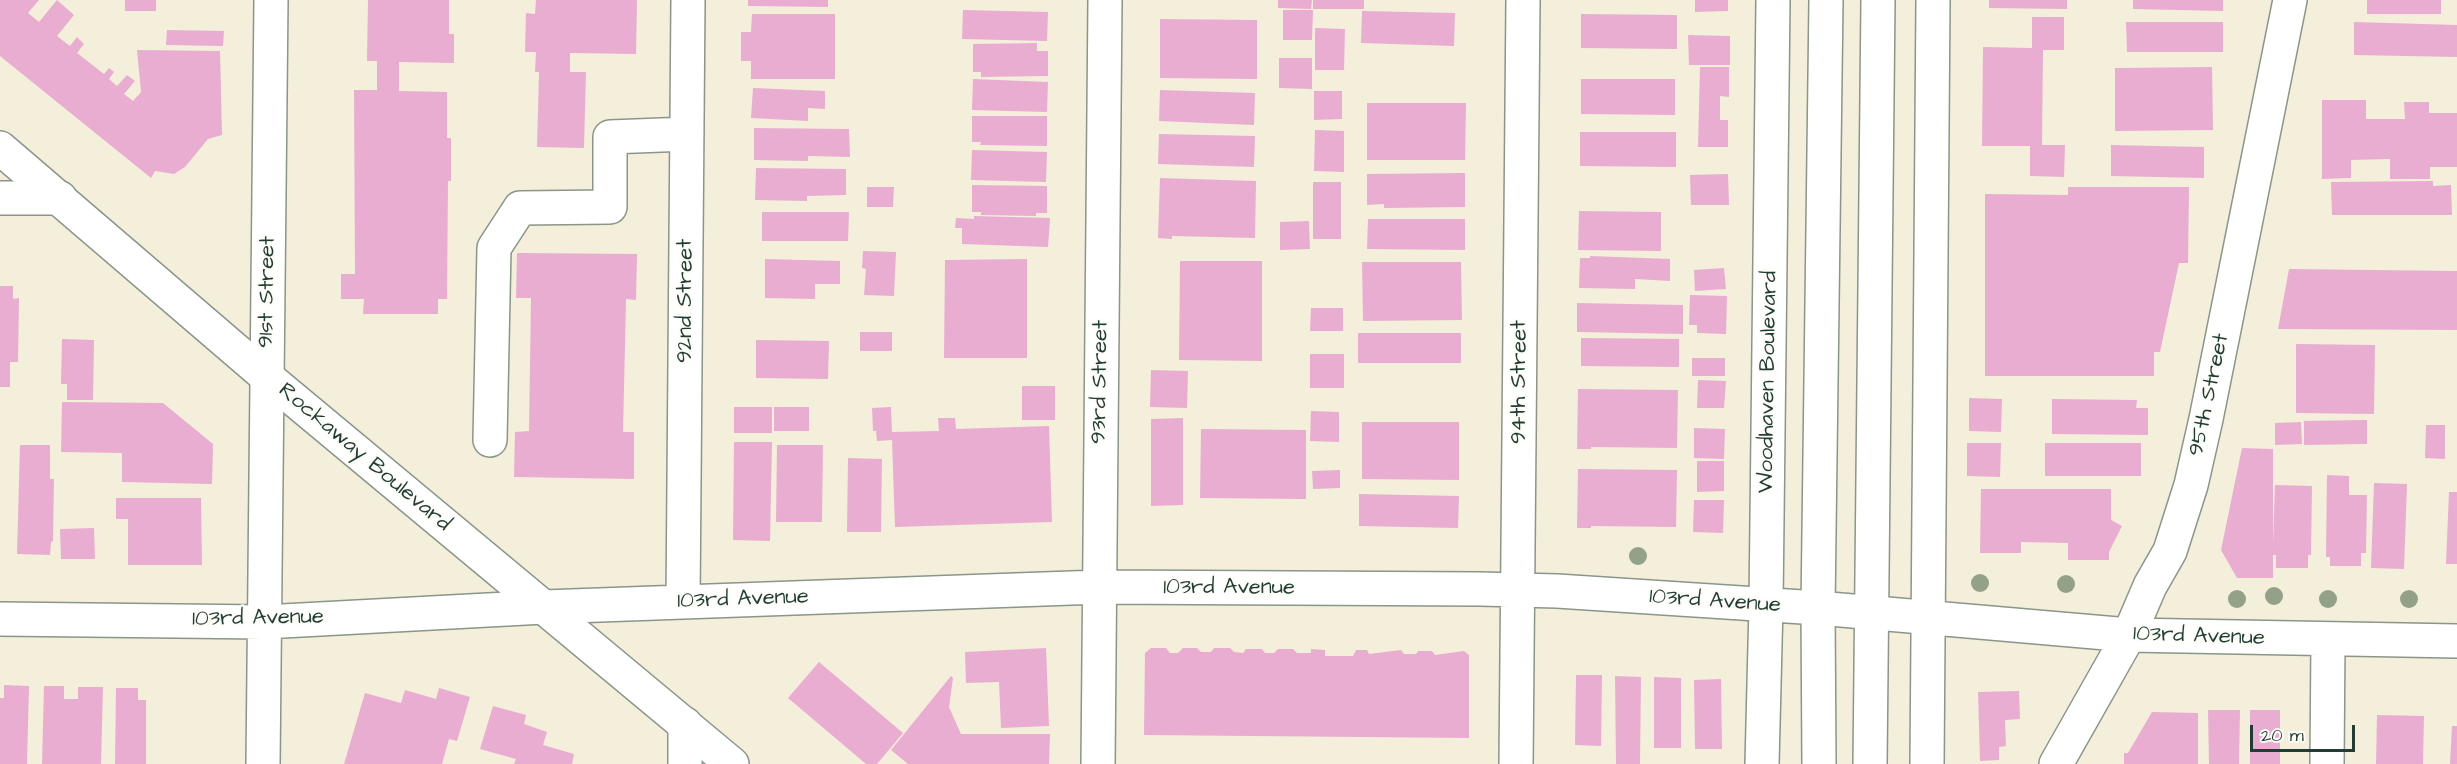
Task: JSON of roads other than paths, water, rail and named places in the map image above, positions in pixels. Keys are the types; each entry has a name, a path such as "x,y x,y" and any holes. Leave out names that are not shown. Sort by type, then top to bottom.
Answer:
{"street":[{"name":"91st Street","path":"263,764 271,0"},
{"name":"92nd Street","path":"683,602 688,0"},
{"name":"93rd Street","path":"1098,764 1105,0"},
{"name":"94th Street","path":"1516,764 1523,0"},
{"name":"Woodhaven Boulevard","path":"1762,764 1773,0"},
{"path":"1819,764 1818,608 1826,0"},
{"path":"1870,764 1878,0"},
{"path":"1927,764 1933,0"},
{"name":"95th Street","path":"2056,764 2129,635 2150,586 2170,551 2191,485 2209,407 2290,0"},
{"path":"490,440 494,248 520,208 610,207 610,137 687,134"},
{"name":"Rockaway Boulevard","path":"0,148 267,377 732,764"},
{"path":"0,198 60,198"},
{"name":"103rd Avenue","path":"0,619 264,622 544,607 1099,587 1518,589 1928,616 2129,635 2457,641"},
{"path":"2327,764 2328,640"},
{"path":"685,724 685,764"}]}
